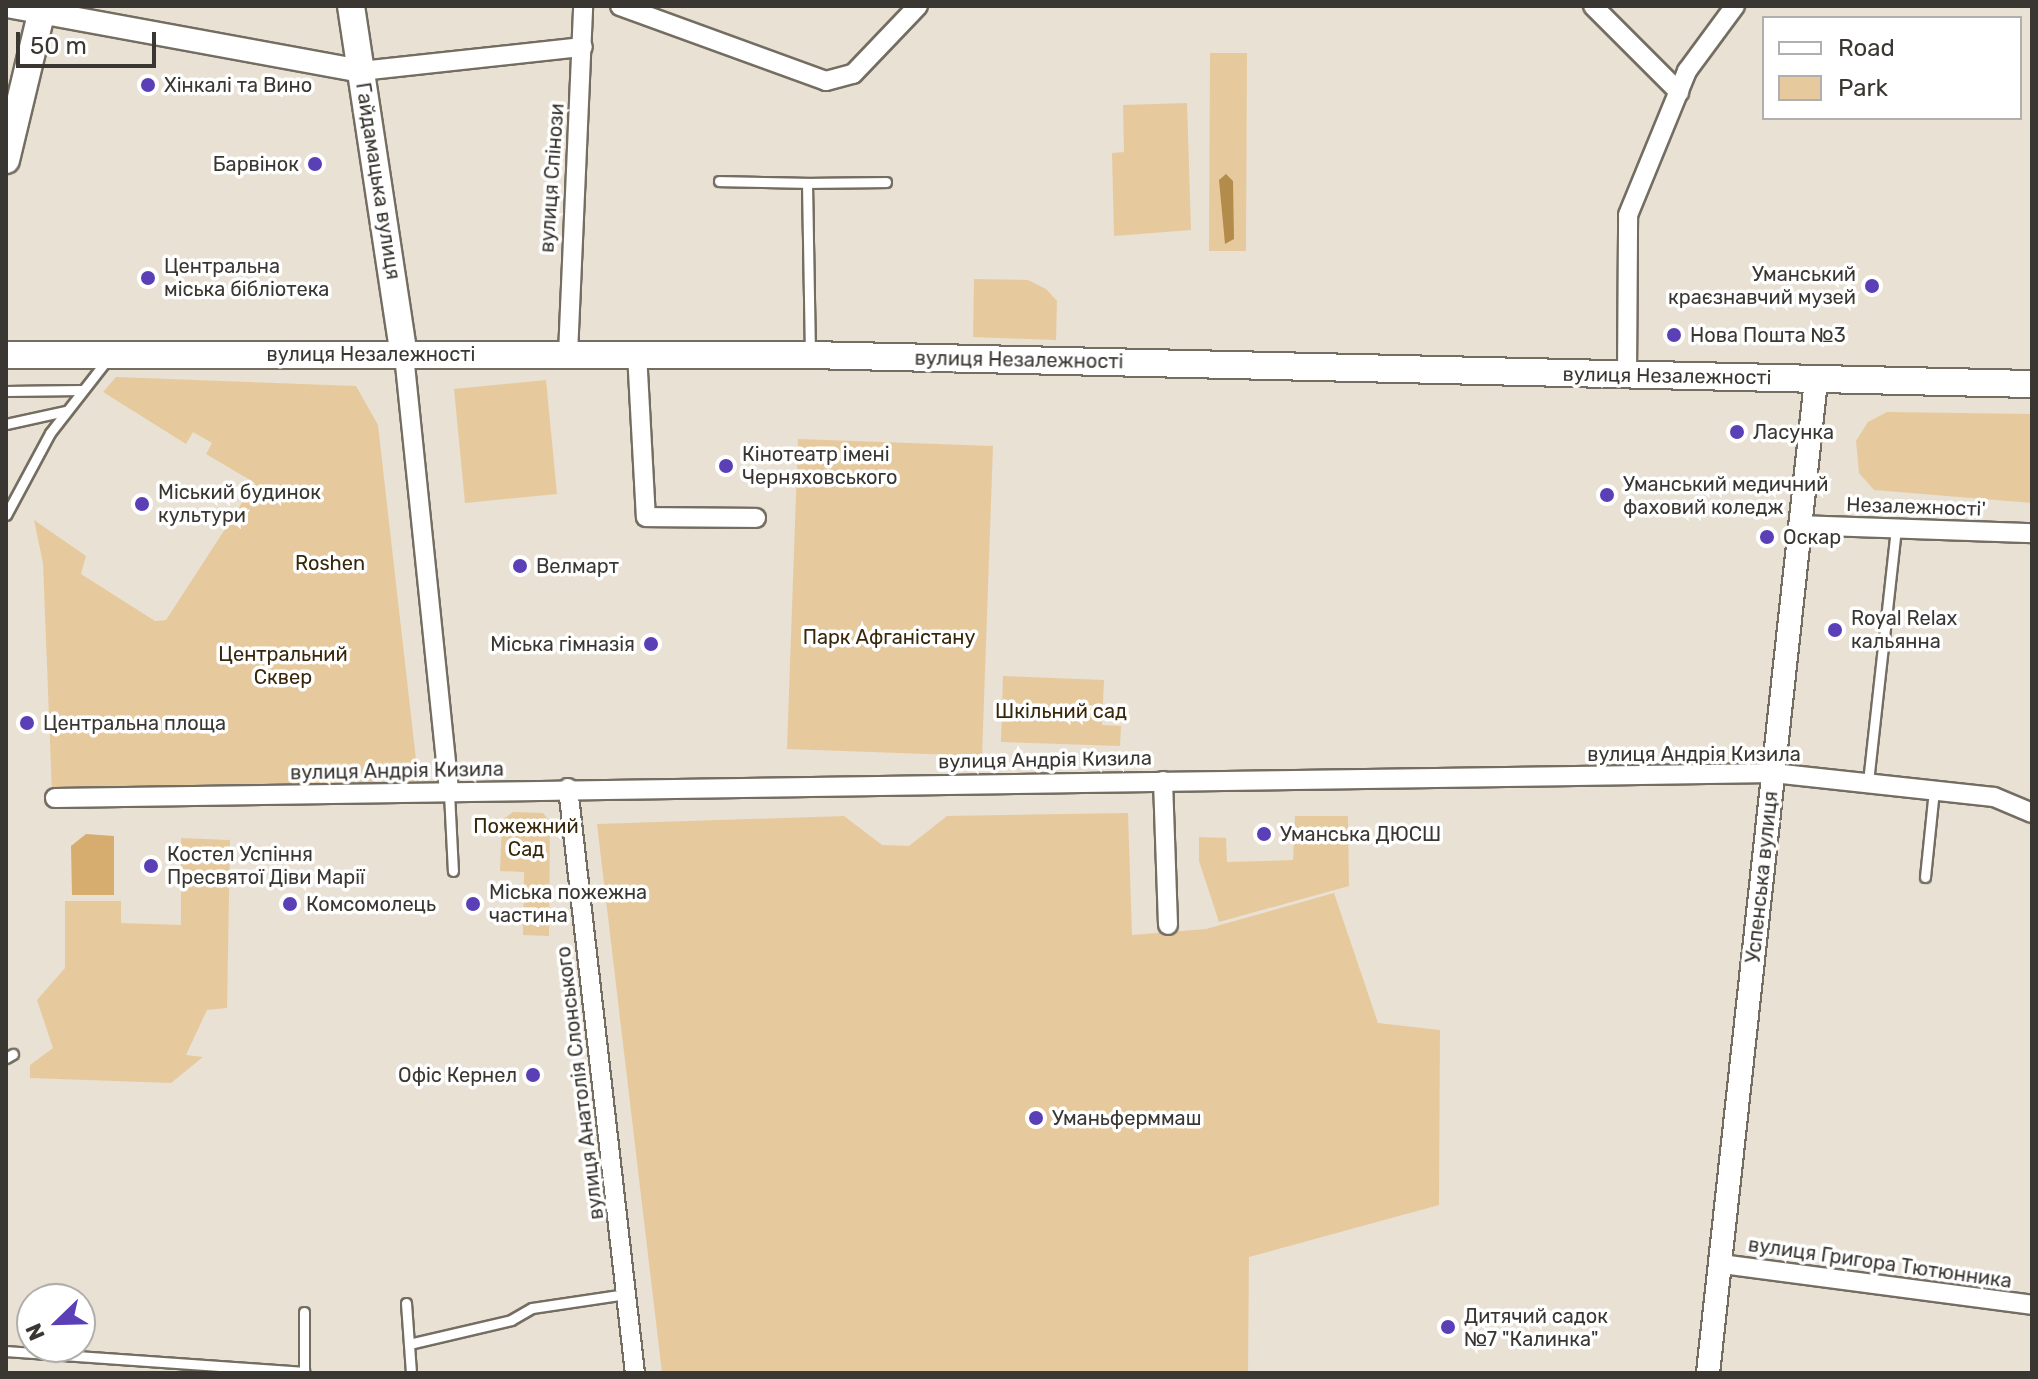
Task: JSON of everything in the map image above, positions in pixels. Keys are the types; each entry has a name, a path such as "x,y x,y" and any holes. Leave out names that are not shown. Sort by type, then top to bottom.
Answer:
{"main road":[{"name":"Гайдамацька вулиця","path":"351,6 404,355"},
{"path":"6,160 43,9"},
{"name":"вулиця Незалежності","path":"6,355 809,355 2032,384"}],"street":[{"path":"7,6 43,9 361,71 583,47"},
{"path":"584,9 604,6"},
{"path":"620,6 646,9 826,81 853,74 918,6"},
{"path":"1593,6 1679,92"},
{"path":"1627,375 1628,215 1679,92 1735,6"},
{"name":"вулиця Спінози","path":"568,354 584,9"},
{"path":"637,353 646,517 756,518"},
{"path":"404,355 449,793"},
{"name":"Успенська вулиця","path":"1708,1373 1816,380"},
{"name":"Незалежності'","path":"1799,525 2032,533"},
{"name":"вулиця Андрія Кизила","path":"55,798 449,793 568,788 1773,773 1994,797 2032,813"},
{"path":"1163,781 1168,925"},
{"name":"вулиця Анатолія Слонського","path":"568,788 635,1373"},
{"name":"вулиця Григора Тютюнника","path":"1722,1264 2032,1305"}],"lane":[{"path":"719,181 886,182"},
{"path":"807,183 809,355"},
{"path":"6,515 65,411 114,353"},
{"path":"6,391 81,390"},
{"path":"6,424 65,411"},
{"path":"1868,782 1896,528"},
{"path":"1925,877 1934,790"},
{"path":"449,793 453,871"},
{"path":"409,1344 511,1320 532,1308 626,1294"},
{"path":"406,1303 411,1373"},
{"path":"6,1351 304,1372 304,1312"}],"green space":[{"path":"1210,53 1247,53 1246,251 1209,251"},
{"path":"1187,103 1191,230 1114,236 1112,153 1124,152 1123,105"},
{"path":"974,279 1028,280 1046,289 1057,301 1056,340 973,337"},
{"name":"Центральний Сквер","path":"116,377 356,386 378,425 419,786 52,793 43,563 34,520 86,556 81,574 155,621 166,620 255,483 206,454 212,443 193,432 186,444 103,392"},
{"path":"546,380 557,494 465,503 454,389"},
{"path":"1887,412 2032,414 2032,503 1874,490 1859,473 1856,441 1868,422"},
{"name":"Парк Афганістану","path":"798,439 993,446 982,756 787,749"},
{"name":"Шкільний сад","path":"1003,676 1104,680 1102,725 1121,726 1120,746 1001,742"},
{"name":"Пожежний Сад","path":"513,812 543,813 550,821 549,936 523,935 524,872 500,871 502,820"},
{"name":"Уманьферммаш","path":"1128,813 1132,935 1206,929 1334,893 1378,1023 1440,1030 1439,1205 1249,1257 1248,1373 662,1373 597,824 844,816 882,845 909,846 947,816"},
{"path":"1295,816 1348,816 1349,886 1219,922 1199,861 1199,837 1226,838 1227,862 1293,860"},
{"path":"181,838 230,840 227,1008 207,1010 186,1055 203,1057 171,1083 30,1078 30,1065 53,1048 37,1000 65,968 65,901 121,901 121,923 181,925"}],"shaded area":[{"path":"1226,174 1233,181 1234,239 1225,244 1219,180"},
{"path":"86,834 114,836 114,895 72,895 71,846"}],"place":[{"name":"Хінкалі та Вино","path":"148,85"},
{"name":"Барвінок","path":"315,164"},
{"name":"Центральна міська бібліотека","path":"148,278"},
{"name":"Уманський краєзнавчий музей","path":"1872,286"},
{"name":"Нова Пошта №3","path":"1674,335"},
{"name":"Ласунка","path":"1737,432"},
{"name":"Кінотеатр імені Черняховського","path":"726,466"},
{"name":"Уманський медичний фаховий коледж","path":"1607,495"},
{"name":"Міський будинок культури","path":"142,504"},
{"name":"Оскар","path":"1767,537"},
{"name":"Велмарт","path":"520,566"},
{"name":"Royal Relax кальянна","path":"1835,630"},
{"name":"Міська гімназія","path":"651,644"},
{"name":"Центральна площа","path":"27,723"},
{"name":"Уманська ДЮСШ","path":"1264,834"},
{"name":"Костел Успіння Пресвятої Діви Марії","path":"151,866"},
{"name":"Комсомолець","path":"290,904"},
{"name":"Міська пожежна частина","path":"473,904"},
{"name":"Офіс Кернел","path":"533,1075"},
{"name":"Уманьферммаш","path":"1036,1118"},
{"name":"Дитячий садок №7 \"Калинка\"","path":"1448,1327"}],"park label":[{"name":"Roshen","path":"330,563"}]}
